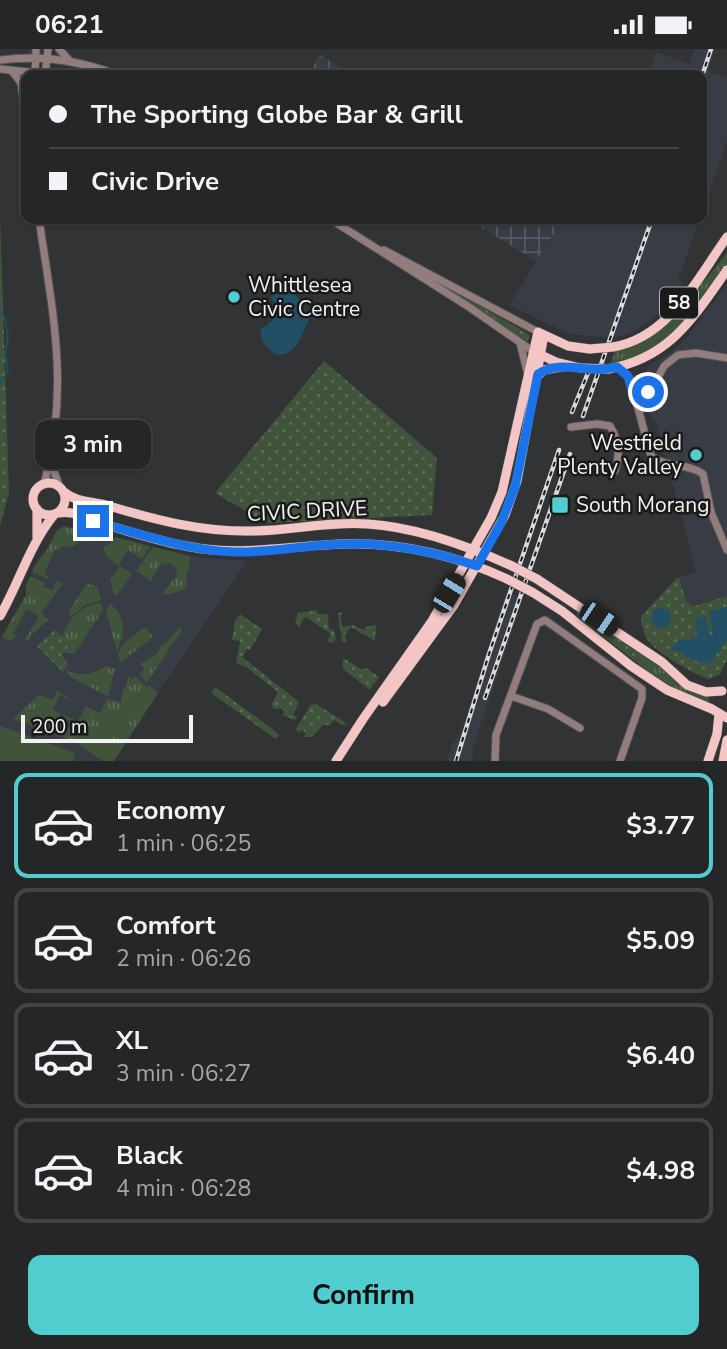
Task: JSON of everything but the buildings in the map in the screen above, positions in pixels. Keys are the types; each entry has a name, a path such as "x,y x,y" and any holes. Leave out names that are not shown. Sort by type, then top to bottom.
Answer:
{"main road":[{"name":"58","path":"541,334 568,346 590,349 613,348 638,339 663,323 727,237"},
{"name":"58","path":"538,354 580,368 612,368 637,361 657,351 681,332 727,270"},
{"path":"336,761 432,621 491,518 502,492 541,334"},
{"path":"532,375 568,365"},
{"path":"348,744 441,625 485,554 505,515 515,487 532,375"},
{"path":"0,616 36,543 65,502 62,490 52,484 44,485 34,496 38,523 36,543"},
{"name":"CIVIC DRIVE","path":"62,490 76,500 101,503 155,520 194,528 249,531 337,523 408,530 485,554 537,579 662,662 687,685 706,692 725,688"},
{"path":"37,509 44,515 56,514"},
{"name":"CIVIC DRIVE","path":"56,514 72,513 168,543 212,550 254,552 340,544 382,545 418,550 477,566 507,579 562,611 661,686 722,714"},
{"path":"708,761 722,714 715,701 725,688"},
{"path":"723,761 727,740"}],"street":[{"path":"35,70 36,49"},
{"path":"46,70 48,49"},
{"path":"59,49 70,61"},
{"path":"0,60 36,58 70,61 100,70"},
{"path":"0,68 21,72"},
{"path":"10,71 21,83"},
{"path":"40,224 58,359 58,403 44,485"},
{"path":"338,224 538,354"},
{"path":"375,247 391,252 541,334"},
{"path":"519,342 532,375"},
{"path":"634,397 652,389 664,366 678,355 696,353 727,358"},
{"path":"637,361 630,379 651,456 659,461 696,469 703,474 711,512 727,550"},
{"path":"612,368 630,379"},
{"path":"571,427 603,424 612,429 619,454 615,471"},
{"path":"50,460 62,490"},
{"path":"495,761 496,735 535,626 543,620 550,622 642,689 642,698 620,761"},
{"path":"511,696 548,709 581,728"}],"shaded area":[{"path":"695,49 716,49 708,71 727,78 727,141 707,199 707,70 650,70 656,52 689,64"},
{"path":"320,55 345,70 311,70"},
{"path":"476,224 560,224 536,261"},
{"path":"560,224 587,224 595,227 596,224 698,224 678,280 683,283 653,319 626,335 610,338 570,334 509,305"},
{"name":"Westfield Plenty Valley","path":"727,284 727,596 694,606 687,602 678,577 696,572 657,424 637,398 648,366 684,341"},
{"path":"64,526 177,553 247,561 112,761 0,761 0,640 26,596 26,586 38,558 46,552 55,531"},
{"path":"506,592 523,599 473,747 472,761 446,761 452,745 460,735"}],"green space":[{"path":"0,213 9,493 0,526"},
{"path":"727,252 727,265 679,328 648,351 610,364 615,351 644,336 676,309 706,279"},
{"path":"442,285 525,332 530,336 527,342 441,287"},
{"path":"324,361 437,458 432,515 266,523 215,493"},
{"path":"64,526 96,535 83,542 81,539 79,543 68,548 62,546 59,551 55,549 44,574 48,576 47,579 32,572 55,534"},
{"path":"115,537 150,546 142,559 128,550 118,565 106,556 103,547"},
{"path":"153,547 190,556 185,589 166,595 163,592 178,574 175,572 177,568 167,562 165,565 161,563 151,581 136,571"},
{"path":"120,566 132,574 116,596 110,580"},
{"path":"30,576 45,583 43,587 53,590 57,581 63,583 41,613 48,620 29,637 30,641 25,640 39,616 27,609 13,633 16,636 10,641 2,636 26,595"},
{"path":"678,577 687,602 694,606 727,596 727,660 720,674 709,679 686,669 655,648 643,630 641,616"},
{"path":"87,584 97,586 101,600 85,605 71,616 69,611"},
{"path":"100,603 103,610 74,654 63,652 70,644 62,637 68,624 81,610"},
{"path":"110,604 119,614 123,626 117,651 106,611"},
{"path":"317,610 318,614 328,614 329,629 334,630 336,638 333,643 327,642 331,634 306,617 300,627 295,623 298,613"},
{"path":"579,610 643,652 642,658 636,662 576,615"},
{"path":"345,612 341,615 342,627 353,625 364,630 365,627 376,625 375,641 351,627 345,635 347,642 342,642 338,613"},
{"path":"240,614 262,629 250,650 247,649 242,657 299,702 293,715 297,717 295,720 282,715 285,711 275,709 271,705 278,692 246,667 236,663 240,641 232,640 235,621"},
{"path":"145,627 153,637 120,663 118,654 123,644"},
{"path":"179,627 182,630 147,682 139,675 144,669 140,664 157,654 162,644 165,645"},
{"path":"55,630 70,644 62,655 68,665 63,672 37,646"},
{"path":"643,652 710,695 708,703 670,686 644,669 636,662 641,659"},
{"path":"343,658 379,677 370,690 343,669"},
{"path":"106,666 115,669 108,696 70,677 67,671 87,674"},
{"path":"129,675 131,680 135,676 146,687 150,686 158,693 114,761 103,761 76,742 13,719 39,695 52,700 57,691 69,698 60,695 53,709 61,714 54,730 64,736 71,723 63,718 64,715 78,721 86,706 100,713 107,699 121,703"},
{"path":"215,687 271,728 279,735 276,739 211,693"},
{"path":"315,703 346,723 344,726 334,720 329,726 324,724 312,737 304,737 306,733 302,730 299,733 296,729 311,704"},
{"path":"0,726 73,752 75,761 0,761"}],"water":[{"path":"289,291 298,297 310,318 295,347 278,355 265,344 261,337 261,328 275,316 276,307 271,298 273,293"},
{"path":"727,607 727,639 711,663 699,662 670,650 679,640 696,636 695,618 705,616 713,639 709,612"},
{"path":"657,608 665,608 671,618 665,628 657,628 651,622 651,614"}],"waterway":[{"path":"0,312 5,319 8,336 5,356 8,370 0,385"}],"railway":[{"path":"704,70 711,49"},
{"path":"583,416 650,224"},
{"path":"572,412 588,373"},
{"path":"456,761 489,654 559,450"},
{"path":"485,698 570,454"}],"place":[{"name":"Whittlesea Civic Centre","path":"234,297"},
{"name":"Westfield Plenty Valley","path":"696,455"},
{"name":"South Morang","path":"560,505"}],"route":[{"path":"93,521 168,543 212,550 254,552 340,544 382,545 418,550 477,566 492,542 515,487 538,374 544,370 568,365 592,369 617,367 630,379 634,397 648,392"}]}
